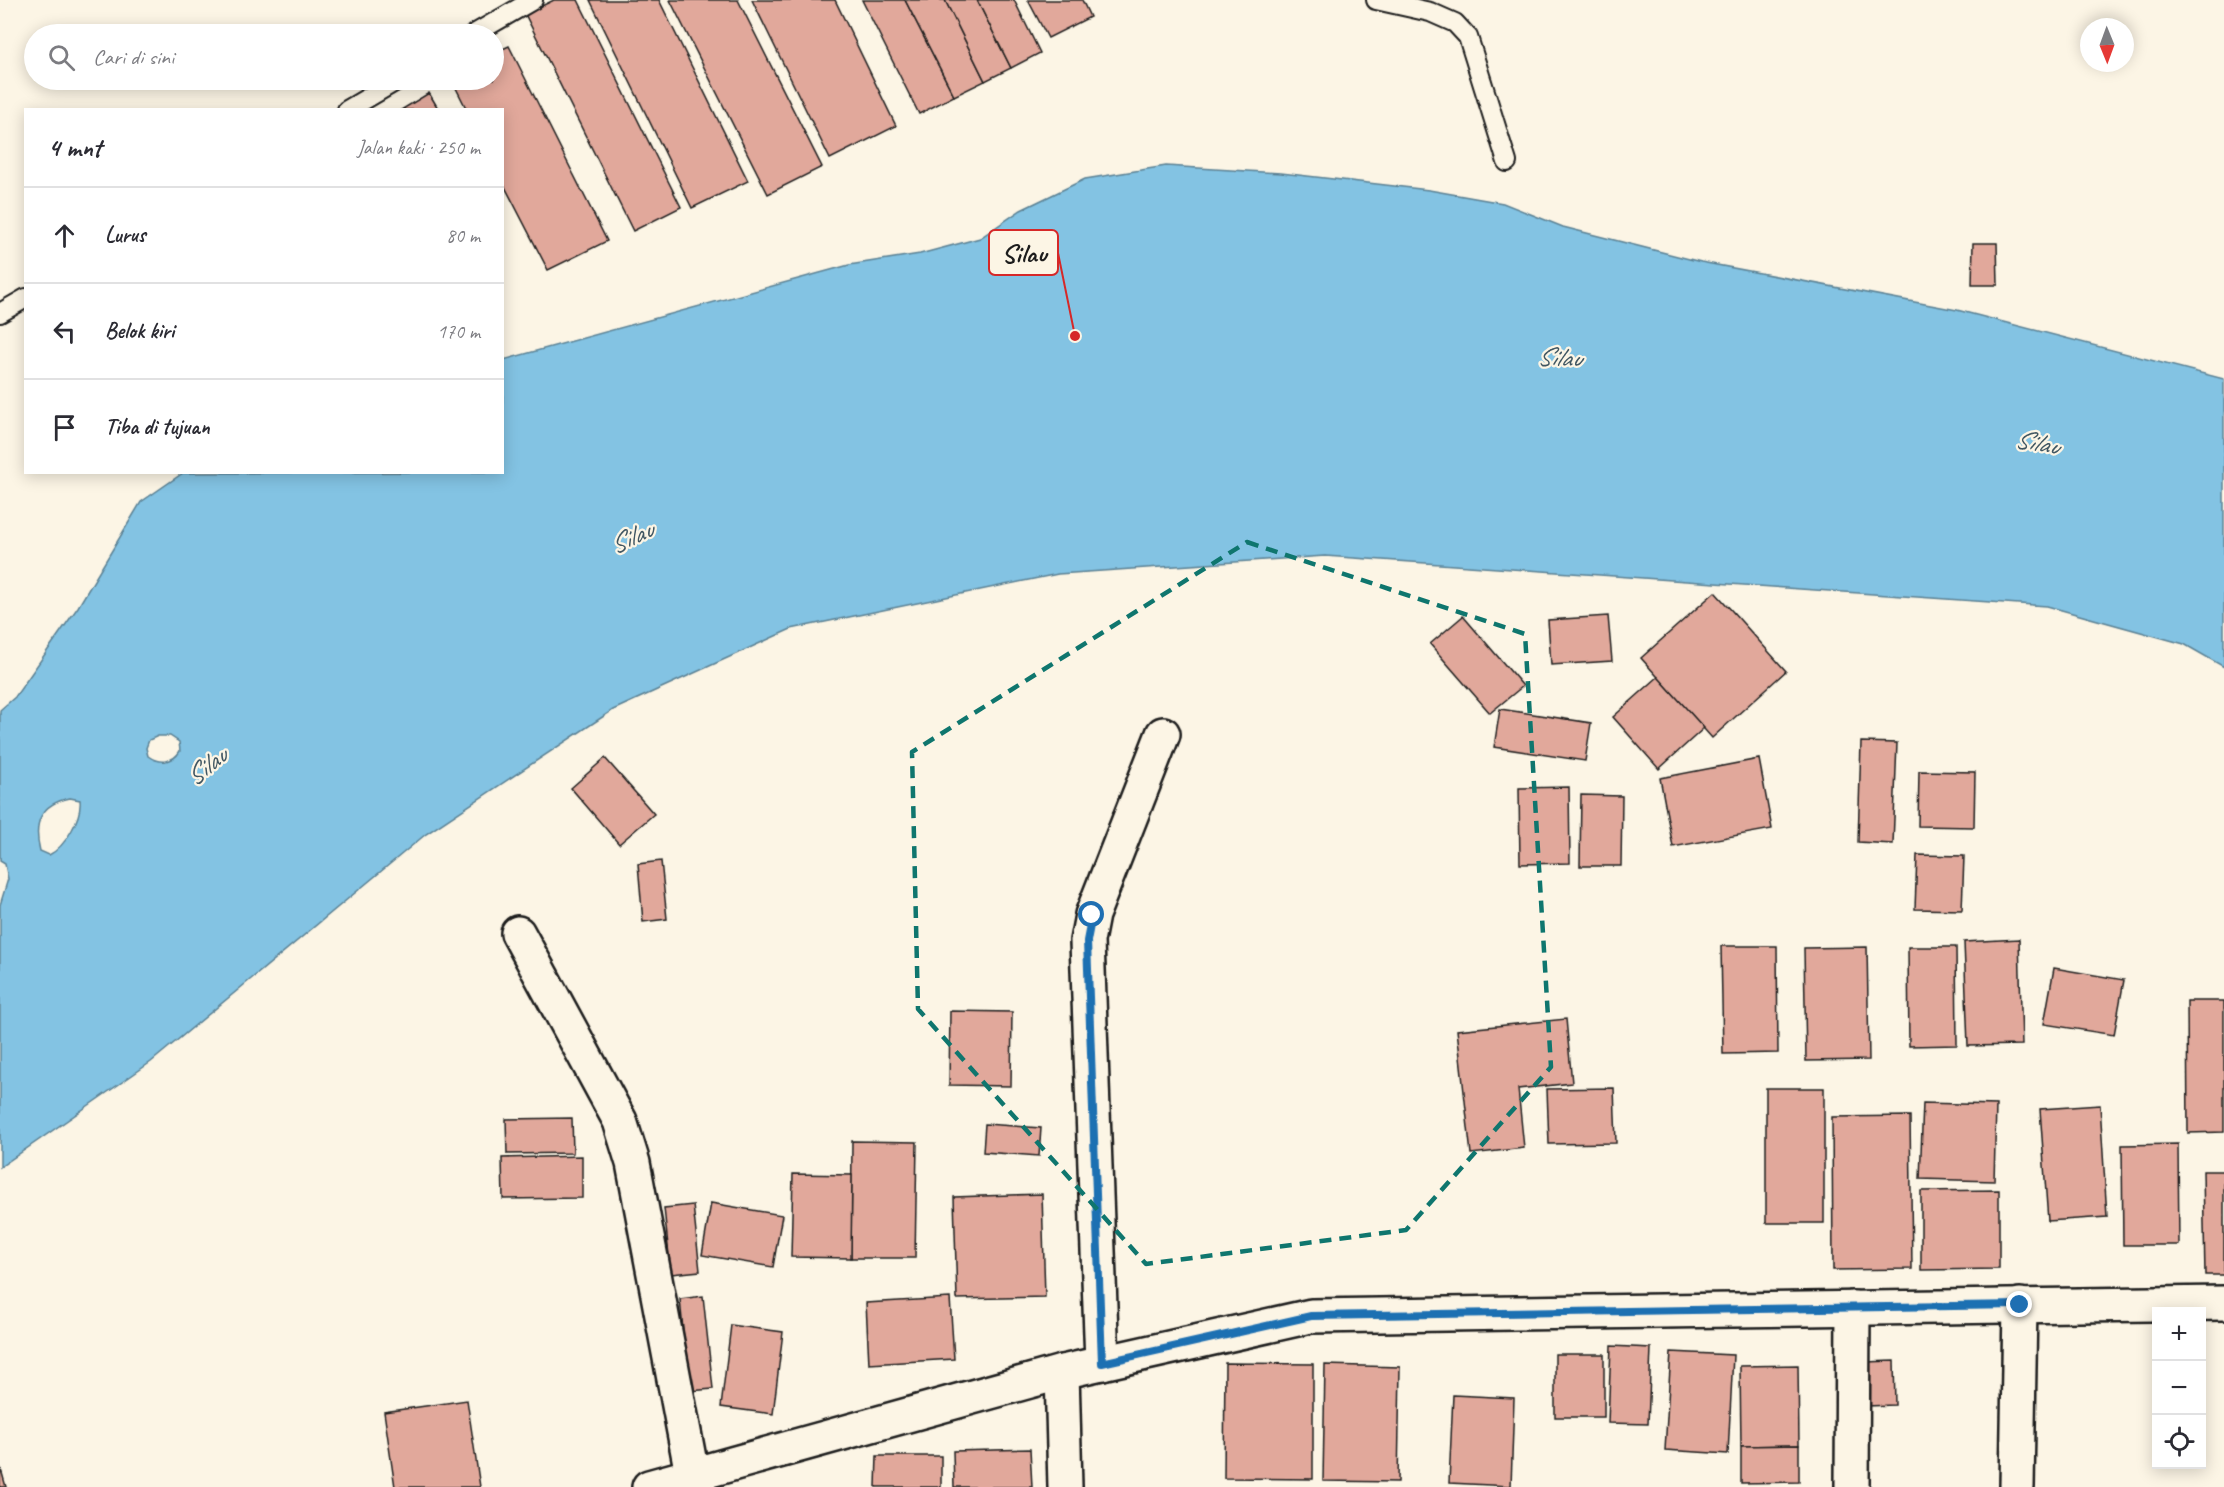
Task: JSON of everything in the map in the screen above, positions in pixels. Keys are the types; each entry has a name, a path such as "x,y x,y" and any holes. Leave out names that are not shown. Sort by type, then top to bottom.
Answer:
{"street":[{"path":"1102,1363 1087,941 1092,915 1163,734"},
{"path":"518,933 620,1121 627,1142 633,1163 692,1474"},
{"path":"649,1487 1062,1372 1311,1316 2224,1303"},
{"path":"2018,1487 2020,1305"},
{"path":"1852,1487 1853,1308"},
{"path":"1062,1372 1065,1487"}],"lane":[{"path":"491,24 533,0"},
{"path":"1376,0 1430,12 1455,23 1468,37 1507,162"},
{"path":"350,108 381,90"},
{"path":"0,313 24,299"}],"highlighted area":[{"path":"1247,542 1525,634 1551,1067 1406,1230 1146,1264 918,1009 912,752"}],"water":[{"path":"1166,166 1281,173 1429,190 1503,203 1563,227 1701,262 1957,310 2224,379 2224,667 2184,644 2047,606 1325,556 1058,574 791,629 613,710 426,834 151,1062 0,1167 0,905 8,879 5,864 0,861 0,710 15,697 78,607 141,502 182,474 504,474 504,360 849,265 920,254 980,238 1021,210 1085,179","holes":["158,736 170,736 179,742 180,751 174,758 161,761 148,756 146,748 149,740","70,798 80,800 75,823 61,846 49,855 40,851 38,832 41,816 45,810"]}],"building":[{"path":"554,0 578,0 681,207 633,231 525,14"},
{"path":"590,0 659,0 748,181 692,208"},
{"path":"670,0 738,0 822,167 768,194"},
{"path":"752,0 835,0 896,126 830,159"},
{"path":"862,0 905,0 954,96 919,114"},
{"path":"905,0 945,0 985,81 954,96"},
{"path":"945,0 977,0 1011,68 985,81"},
{"path":"977,0 1014,0 1040,53 1011,68"},
{"path":"1028,0 1082,0 1090,17 1048,38"},
{"path":"509,46 607,241 548,270 504,185 504,108 466,108 457,90 504,90 504,48"},
{"path":"429,93 438,108 404,108"},
{"path":"1973,243 1997,243 1998,285 1972,285"},
{"path":"1715,592 1786,671 1712,738 1641,658"},
{"path":"1463,616 1523,686 1490,713 1430,644"},
{"path":"1608,616 1612,661 1551,665 1548,620"},
{"path":"1658,677 1704,728 1659,769 1613,717"},
{"path":"1500,709 1591,723 1585,761 1494,747"},
{"path":"1861,742 1897,743 1893,844 1858,842"},
{"path":"605,758 654,814 619,844 571,788"},
{"path":"1759,759 1772,829 1673,847 1660,778"},
{"path":"1919,771 1975,772 1974,827 1918,826"},
{"path":"1569,787 1570,863 1520,864 1519,788"},
{"path":"1581,795 1622,796 1621,866 1580,866"},
{"path":"1917,855 1964,856 1962,910 1915,909"},
{"path":"661,861 667,919 643,922 638,864"},
{"path":"2019,939 2022,1045 1968,1046 1964,942"},
{"path":"1721,946 1777,946 1778,1053 1723,1054"},
{"path":"1867,947 1869,1060 1806,1061 1804,948"},
{"path":"1908,947 1956,947 1957,1045 1909,1046"},
{"path":"2054,968 2124,980 2114,1035 2044,1024"},
{"path":"2187,1001 2224,1001 2224,1132 2188,1133"},
{"path":"950,1011 1012,1012 1011,1086 949,1085"},
{"path":"1566,1019 1572,1083 1518,1089 1524,1148 1471,1154 1457,1030"},
{"path":"1614,1088 1616,1143 1549,1144 1547,1089"},
{"path":"1766,1088 1824,1088 1824,1223 1766,1223"},
{"path":"1923,1103 1996,1105 1994,1181 1920,1179"},
{"path":"2100,1105 2107,1217 2048,1221 2040,1109"},
{"path":"1910,1116 1912,1269 1833,1270 1832,1117"},
{"path":"572,1118 573,1153 507,1154 506,1119"},
{"path":"985,1124 1041,1128 1039,1156 983,1152"},
{"path":"852,1141 917,1142 915,1258 851,1258"},
{"path":"2178,1144 2179,1245 2123,1245 2122,1145"},
{"path":"582,1156 582,1198 503,1199 502,1158"},
{"path":"2203,1171 2224,1171 2224,1275 2205,1275"},
{"path":"793,1174 852,1175 851,1258 791,1257"},
{"path":"1999,1190 1999,1269 1921,1270 1921,1191"},
{"path":"1042,1194 1045,1297 957,1299 954,1197"},
{"path":"711,1203 782,1215 773,1267 702,1255"},
{"path":"693,1205 700,1271 671,1274 664,1208"},
{"path":"703,1296 713,1389 689,1391 680,1299"},
{"path":"950,1298 954,1359 869,1364 866,1303"},
{"path":"731,1325 783,1332 773,1414 721,1407"},
{"path":"1611,1346 1651,1348 1648,1424 1608,1423"},
{"path":"1671,1352 1733,1355 1728,1454 1665,1450"},
{"path":"1555,1354 1604,1354 1604,1417 1555,1417"},
{"path":"1894,1361 1895,1405 1866,1406 1865,1362"},
{"path":"1225,1363 1313,1364 1313,1479 1224,1478"},
{"path":"1325,1365 1400,1367 1398,1482 1323,1481"},
{"path":"1798,1365 1799,1445 1741,1446 1740,1366"},
{"path":"1453,1395 1514,1398 1511,1486 1449,1483"},
{"path":"467,1400 480,1487 395,1487 384,1412"},
{"path":"1799,1445 1799,1482 1741,1483 1741,1446"},
{"path":"1030,1449 1032,1487 954,1487 953,1451"},
{"path":"877,1456 941,1456 941,1487 876,1487"},
{"path":"0,1466 6,1487 0,1487"}],"place":[{"name":"Silau","path":"1075,336"}],"route":[{"path":"1092,915 1087,941 1102,1363 1311,1316 1342,1314 2020,1305"}]}
